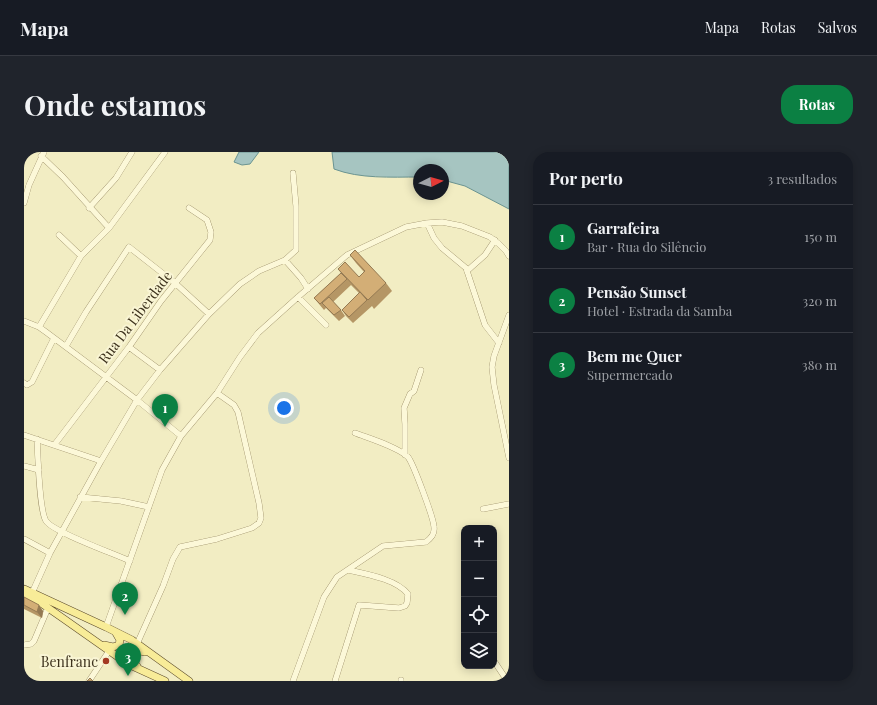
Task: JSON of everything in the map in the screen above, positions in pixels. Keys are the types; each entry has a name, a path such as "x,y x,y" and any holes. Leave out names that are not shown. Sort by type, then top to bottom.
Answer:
{"main road":[{"path":"24,589 109,628 137,644 189,681"},
{"path":"24,595 48,608 102,644 109,651 128,664 165,681"},
{"path":"102,644 113,647 119,645 120,637 109,628"},
{"path":"146,673 132,662 130,656 131,653 138,650 154,656"}],"street":[{"path":"89,208 116,178 132,152"},
{"path":"39,327 81,256 100,239 109,228 166,152"},
{"path":"24,203 29,185 43,154 89,208 109,228"},
{"path":"32,593 50,553 80,497 137,400 160,370 209,314 240,284 254,274 285,260 296,250 296,206 293,173"},
{"name":"Rua Da Liberdade","path":"55,444 175,282 202,250 211,236 208,220 189,208"},
{"path":"109,628 130,561 162,470 181,436 217,393 240,357 258,334 347,255 406,227 427,223 450,222 490,237 506,251 509,256"},
{"path":"427,223 434,238 442,248 463,265 467,272 485,324 499,343"},
{"path":"59,235 81,256"},
{"path":"467,272 485,255 495,240"},
{"path":"66,346 86,312 129,246 175,282 209,314"},
{"path":"285,260 301,278 308,289"},
{"path":"298,297 326,325"},
{"path":"509,315 494,356 492,367 494,385 509,458"},
{"path":"24,321 39,327 66,346 137,400 181,436"},
{"path":"24,383 28,385 32,382 54,338"},
{"path":"128,347 160,370"},
{"path":"405,455 404,408 410,394 414,391 421,370"},
{"path":"137,644 163,586 173,559 180,547 217,539 252,528 259,523 261,518 259,503 238,412 234,405 217,393"},
{"path":"502,424 509,422"},
{"path":"293,681 324,597 337,577 383,546 426,542 431,539 434,533 434,526 420,483 409,458 393,448 354,433"},
{"path":"24,434 101,461"},
{"path":"36,439 43,514 48,524 79,540 130,561"},
{"path":"24,466 39,470"},
{"path":"80,497 121,501 149,507"},
{"path":"483,508 509,504"},
{"path":"24,539 50,553"},
{"path":"335,681 359,605 399,608 405,606 408,599 408,594 399,585 348,570"},
{"path":"24,645 34,641 48,608"},
{"path":"88,681 109,651"},
{"path":"497,666 504,676 505,681"}],"water":[{"path":"239,152 259,152 250,164 242,165 234,162"},
{"path":"332,152 509,152 509,209 465,186 449,182 449,164 413,164 413,177 365,176 334,169"}],"building":[{"path":"355,250 386,283 368,300 338,269 345,262 359,277 365,271 350,255"},
{"path":"341,273 347,279 320,304 314,298"},
{"path":"360,292 367,300 349,317 342,310"},
{"path":"329,297 341,310 334,315 322,303"},
{"path":"24,597 39,605 37,612 24,605"}],"place":[{"name":"Garrafeira","path":"165,427"},
{"name":"Pensão Sunset","path":"125,615"},
{"name":"Benfranc","path":"106,661"},
{"name":"Bem me Quer","path":"128,676"}]}
